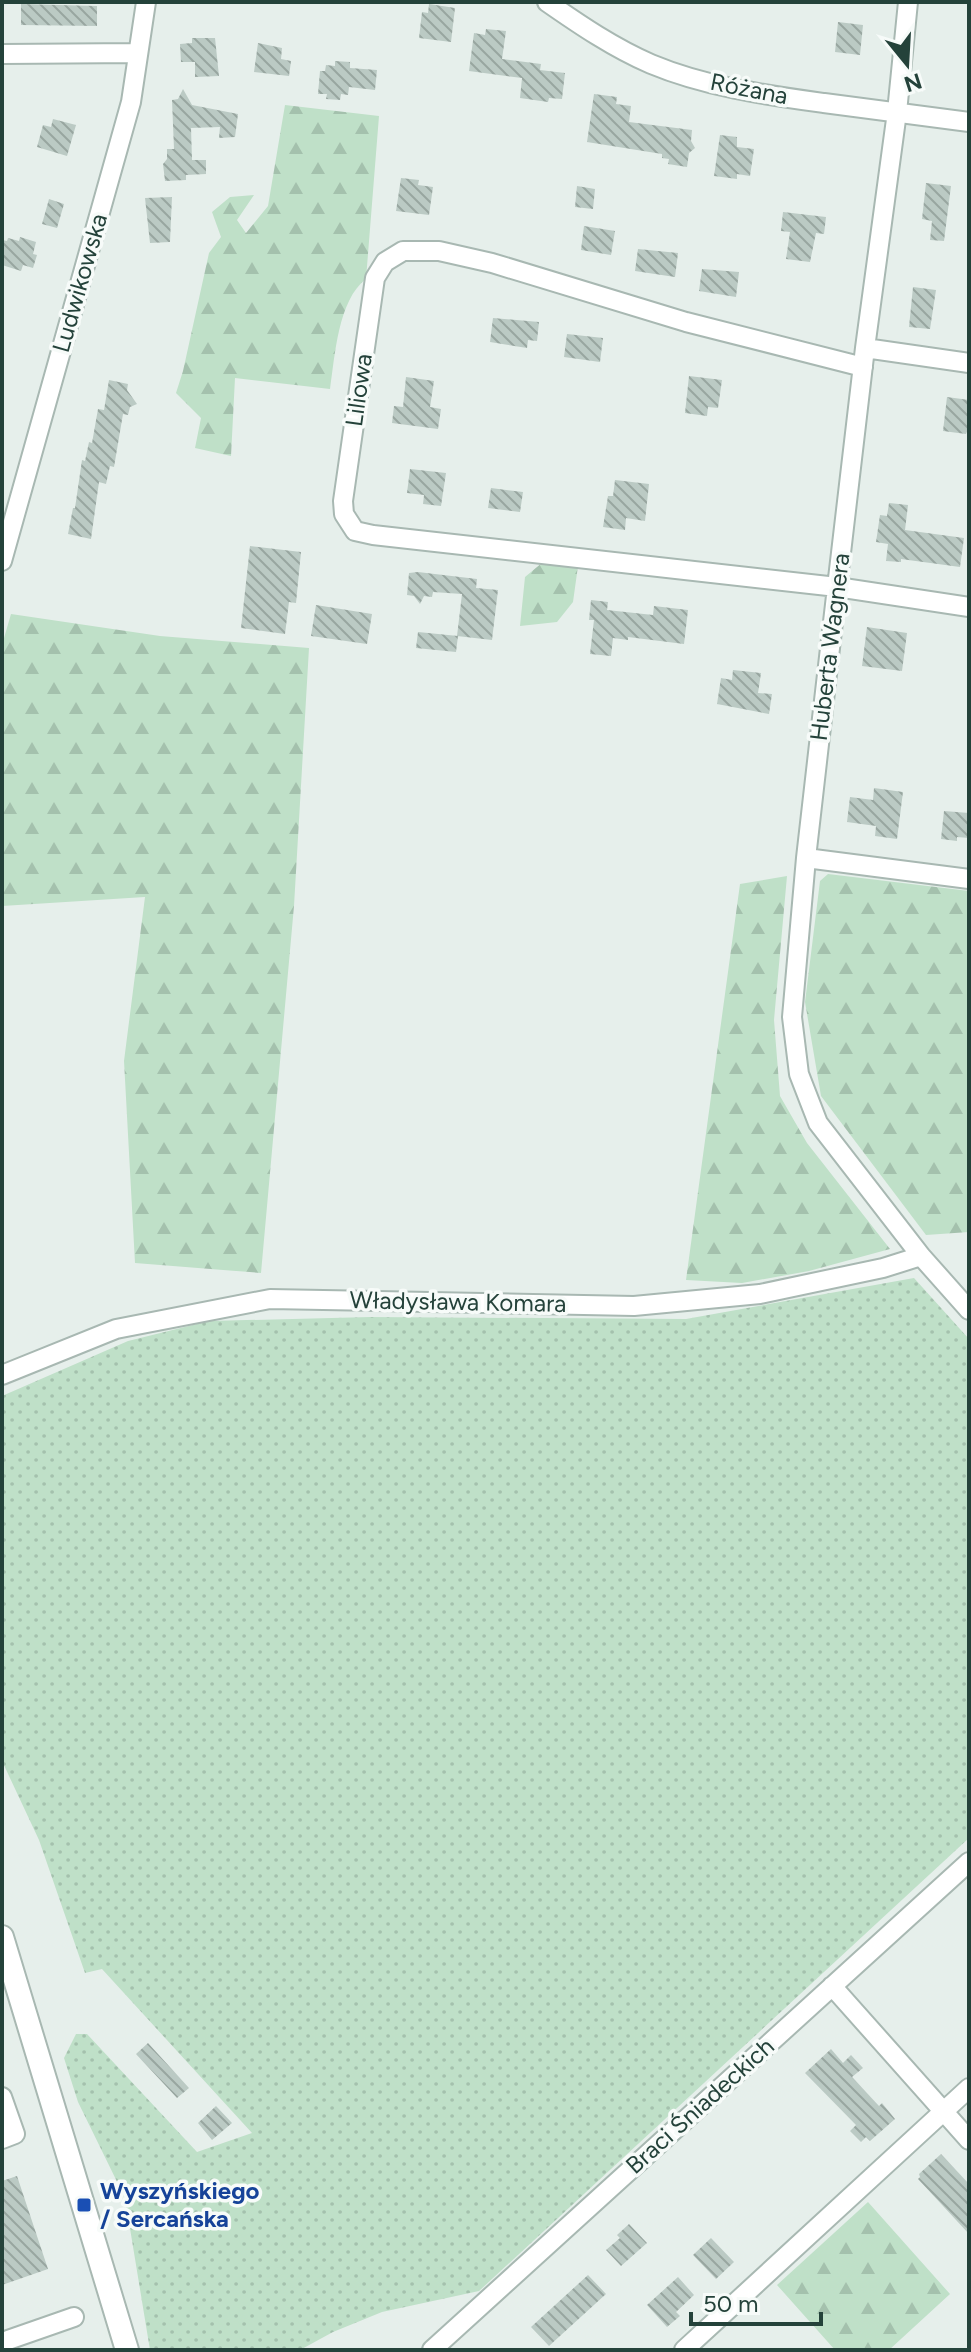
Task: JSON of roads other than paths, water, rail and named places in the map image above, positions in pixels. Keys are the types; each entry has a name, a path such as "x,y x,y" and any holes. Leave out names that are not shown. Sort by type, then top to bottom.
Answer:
{"street":[{"name":"Ludwikowska","path":"2,561 131,102 146,2"},
{"name":"Różana","path":"547,2 616,47 690,78 752,92 969,122"},
{"name":"Huberta Wagnera","path":"908,2 806,858 792,991 793,1030 799,1074 818,1123 921,1256 969,1310"},
{"path":"2,54 138,53"},
{"name":"Liliowa","path":"837,587 373,535 355,531 344,514 343,501 375,278 385,262 403,251 425,249 465,256 686,322 864,358"},
{"path":"864,358 969,363"},
{"path":"837,587 969,607"},
{"path":"806,858 969,879"},
{"name":"Władysława Komara","path":"2,1375 116,1329 270,1299 634,1306 760,1294 883,1268 921,1256"},
{"name":"Braci Śniadeckich","path":"432,2350 969,1862"},
{"path":"2,1937 127,2350"},
{"path":"832,1986 969,2140"},
{"path":"684,2350 969,2088"},
{"path":"2,2097 15,2134 2,2139"},
{"path":"7,2344 74,2317"}],"place":[{"name":"Wyszyńskiego / Sercańska","path":"84,2205"}]}
